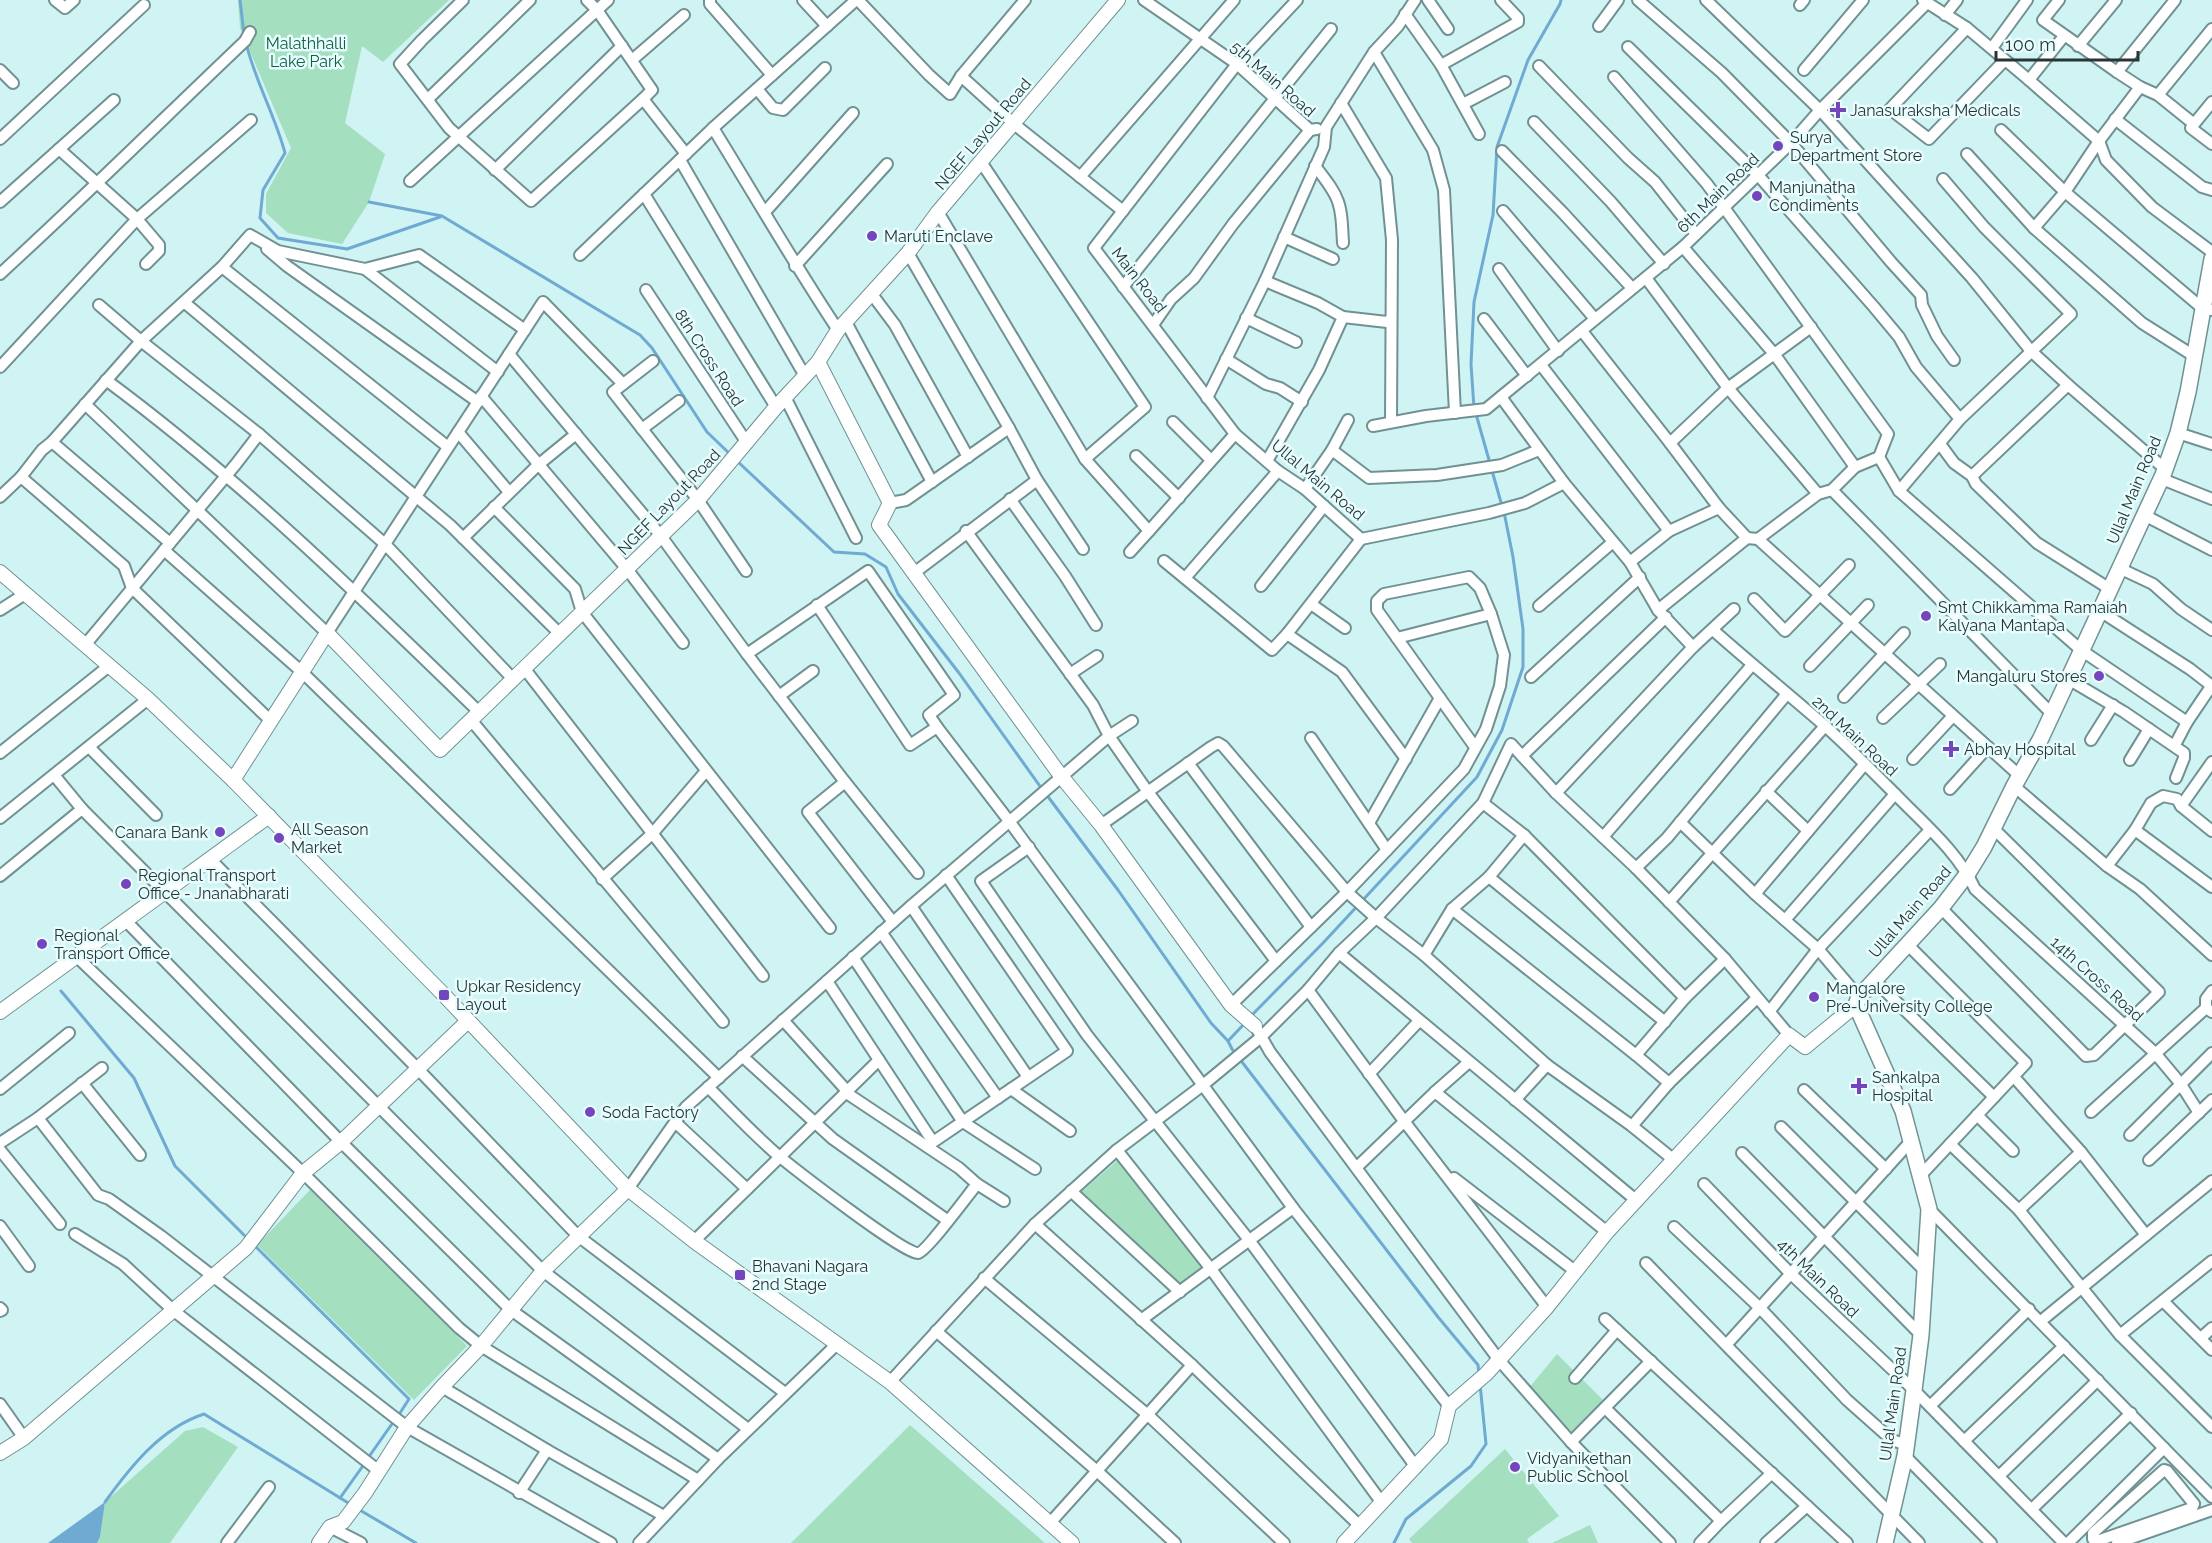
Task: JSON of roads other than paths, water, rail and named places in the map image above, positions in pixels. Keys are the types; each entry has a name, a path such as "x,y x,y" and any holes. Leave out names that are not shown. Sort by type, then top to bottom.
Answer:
{"main road":[{"name":"Ullal Main Road","path":"1886,1543 1906,1451 1914,1390 1921,1335 1929,1209 1903,1112 1857,1001 1941,908 1968,873 1994,829 2052,714 2164,474 2178,433 2194,356 2207,309 2212,259"}],"street":[{"path":"55,0 65,8 74,0"},
{"path":"463,0 400,64 449,128 531,201 652,90 588,0"},
{"path":"428,99 530,0"},
{"path":"410,181 608,0"},
{"path":"710,0 710,4 772,75"},
{"path":"803,0 827,26"},
{"path":"580,255 713,128 857,0 950,94 961,76 1025,0"},
{"name":"NGEF Layout Road","path":"327,633 440,750 698,500 818,362 842,326 908,253 938,212 1118,0"},
{"name":"5th Main Road","path":"1144,0 1237,64 1310,130 1326,127"},
{"path":"1080,177 1234,0"},
{"path":"961,76 1014,124 1123,211 1237,64 1297,0"},
{"path":"1428,0 1448,29"},
{"path":"1441,66 1518,22 1518,18 1501,0"},
{"path":"1599,26 1618,0"},
{"path":"1638,0 1722,73 1791,143 1890,262 1921,295 1922,305 1954,360"},
{"path":"1706,0 1820,110 1972,278 2031,351 2164,474 2212,499"},
{"path":"1804,70 1863,0"},
{"path":"1945,15 1957,0"},
{"path":"1992,48 2027,0"},
{"path":"2059,0 2043,20 2117,72 2140,87 2158,95 2194,124 2212,102"},
{"path":"2078,46 2116,0"},
{"path":"2117,72 2175,0"},
{"name":"6th Main Road","path":"1373,426 1486,409 1683,247 1791,143 1925,1 1992,48 2004,62 2029,80 2099,141"},
{"path":"0,139 144,5"},
{"path":"1409,5 1479,134"},
{"path":"1207,398 1265,281 1324,147 1326,127 1374,52 1398,26 1409,5"},
{"path":"632,60 684,15"},
{"path":"1966,28 1890,109 1929,139 2004,62"},
{"path":"1123,287 1331,29"},
{"path":"2158,95 2212,29"},
{"path":"0,274 97,185 245,41 250,32"},
{"path":"2029,80 2064,36"},
{"path":"495,170 622,46"},
{"path":"1628,47 1758,175 1899,337 1916,366 1960,419"},
{"path":"1374,52 1433,150 1444,190 1455,413"},
{"path":"1539,66 1654,182 1696,234"},
{"path":"757,89 773,108 783,110 825,69"},
{"path":"0,70 13,83"},
{"path":"1522,756 1662,614 1752,539 1818,494 1832,490 1855,467 1879,457 1888,434 1724,206 1614,77"},
{"path":"1463,105 1505,82"},
{"path":"2034,228 2065,192 2099,141 2140,87"},
{"path":"643,99 683,157 805,376"},
{"path":"0,202 114,100"},
{"path":"1341,103 1386,178 1392,240 1391,422"},
{"path":"765,212 853,112"},
{"path":"2115,119 2202,187 2212,190"},
{"path":"0,367 137,219 251,120"},
{"path":"1534,122 1611,202 1664,264"},
{"path":"713,128 795,266 842,326 932,482"},
{"path":"2191,128 2212,144"},
{"path":"1153,325 1171,299 1194,278 1233,224 1310,130"},
{"path":"2001,130 2065,192 2207,309"},
{"path":"2099,141 2106,160 2152,207 2212,252"},
{"path":"58,149 137,219 159,245 159,251 146,264"},
{"path":"1502,152 1563,213 1632,288"},
{"path":"1967,154 2034,228 2142,323 2194,356"},
{"path":"981,162 1145,407 1085,459"},
{"path":"795,266 887,164"},
{"path":"1315,166 1335,192 1341,206 1343,243"},
{"path":"1899,491 1960,419 2071,314 1984,228 1943,179"},
{"path":"644,194 781,402 856,538"},
{"name":"Main Road","path":"1123,211 1094,248 1186,370"},
{"path":"1503,211 1594,319"},
{"path":"938,212 1085,459 1149,531"},
{"path":"0,497 21,477 42,450 52,442 141,341 222,267 250,235"},
{"path":"250,235 278,251 365,268 419,255 525,330"},
{"path":"250,235 287,266 480,399 627,569 683,643"},
{"path":"1284,237 1333,259"},
{"path":"1683,247 1775,355 1855,467"},
{"path":"908,253 1037,480 1083,549"},
{"path":"222,267 448,447"},
{"path":"365,268 498,372"},
{"path":"1500,269 1558,351"},
{"path":"1646,278 1728,387 1818,494"},
{"path":"1265,281 1318,303 1343,317 1387,322 1390,320"},
{"name":"8th Cross Road","path":"646,290 747,443"},
{"path":"871,293 895,325 968,457"},
{"path":"233,780 543,302 623,384"},
{"path":"184,303 463,538 560,634"},
{"path":"99,305 258,434 385,544 513,679"},
{"path":"1267,461 1319,370 1343,317"},
{"path":"1246,318 1296,342"},
{"path":"1484,319 1527,376"},
{"path":"1670,443 1728,387 1811,327"},
{"path":"1582,331 1719,508 1752,539 1820,595 1988,747 2017,781 2107,866 2140,889 2212,955"},
{"path":"509,354 661,536 779,696 918,873"},
{"path":"1226,359 1266,384 1280,388 1302,402"},
{"path":"653,361 613,392 698,500 746,571"},
{"path":"818,362 890,503"},
{"path":"1541,365 1669,531"},
{"name":"Ullal Main Road","path":"1186,370 1235,434 1278,471 1305,489 1361,539 1525,503 1564,483"},
{"path":"106,380 153,415 226,476 355,591 475,716 602,879 723,1022"},
{"path":"1972,476 2068,386"},
{"path":"1501,397 1564,483 1630,562 1662,614 1693,646"},
{"path":"642,429 679,401"},
{"path":"85,405 327,633"},
{"path":"1305,489 1332,450 1348,420"},
{"path":"1173,422 1211,460"},
{"path":"890,503 906,500 1009,428"},
{"path":"458,432 509,492"},
{"path":"2178,433 2212,444"},
{"path":"85,645 226,476 258,434"},
{"path":"463,538 538,465 576,434"},
{"path":"1130,552 1235,434"},
{"path":"52,442 302,672 719,1078"},
{"path":"1940,444 1954,464 1972,476 1976,484 2037,543 2110,589"},
{"path":"1332,450 1369,478 1437,476 1503,465 1539,450"},
{"path":"1136,456 1179,498"},
{"path":"1879,457 1899,491 2081,650 2187,722"},
{"path":"1185,578 1278,471"},
{"path":"21,477 124,566 132,588 271,721"},
{"path":"914,573 966,531 1037,480"},
{"path":"1832,490 2052,714"},
{"path":"1010,499 1065,576 1096,625"},
{"path":"890,503 879,525 1231,1005 1258,1032 1499,1360 1571,1442 1670,1543"},
{"path":"1261,586 1324,506"},
{"path":"494,507 575,589 582,612 830,928"},
{"path":"1630,562 1669,531 1719,508"},
{"path":"2144,515 2212,550"},
{"path":"966,531 1093,705 1109,736 1148,792 1276,961"},
{"path":"1164,561 1272,650 1361,539"},
{"path":"1539,606 1613,542"},
{"path":"1754,599 1785,631 1849,565"},
{"path":"2119,568 2153,584 2181,609 2212,630"},
{"path":"747,654 868,571 954,695 928,715 1029,847 1293,1208 1449,1406"},
{"path":"0,572 148,699 233,780 628,1189 694,1241 890,1382 1072,1543"},
{"path":"1231,1005 1311,927 1349,894 1387,850 1464,769 1486,729 1500,686 1504,655 1480,588 1469,577 1384,594 1377,601 1377,610 1475,747"},
{"path":"1531,677 1640,577"},
{"path":"0,610 25,594"},
{"path":"1311,604 1345,628"},
{"path":"817,605 910,745 937,727"},
{"path":"1810,666 1868,605"},
{"path":"1556,793 1693,646 1734,609"},
{"path":"2100,611 2190,669 2212,686 2176,741"},
{"path":"1397,638 1491,614"},
{"name":"2nd Main Road","path":"1713,630 1824,726 1895,794 1968,873"},
{"path":"1844,697 1904,633"},
{"path":"1287,634 1342,672 1406,759"},
{"path":"1070,674 1097,656"},
{"path":"1883,718 1940,664"},
{"path":"1603,837 1752,665"},
{"path":"0,753 109,666"},
{"path":"524,669 763,976"},
{"path":"779,696 813,671"},
{"path":"2068,679 2113,705 2185,754 2176,778"},
{"path":"1636,868 1667,838 1786,695"},
{"path":"1369,823 1440,698"},
{"path":"0,818 148,699"},
{"path":"2091,740 2113,705"},
{"path":"1913,759 1953,716"},
{"path":"319,1543 330,1527 343,1522 407,1427 481,1346 543,1271 628,1189 686,1107 946,875 1109,736 1132,720"},
{"path":"1669,902 1824,726"},
{"path":"2130,760 2150,729"},
{"path":"1311,738 1387,850"},
{"path":"1101,825 1218,743 1223,746 1349,894 1424,955 1547,1065 1632,1126 1674,1160"},
{"path":"890,1382 1035,1224 1117,1150 1203,1085 1258,1032 1308,990 1340,953 1483,803 1511,744 1556,793 1636,868 1725,958 1789,1035 1805,1047 1857,1001 1818,949 1755,894 1680,822"},
{"path":"89,747 156,815"},
{"path":"1950,789 1988,747"},
{"path":"2181,806 2212,762"},
{"path":"1188,764 1311,927"},
{"path":"1755,894 1864,765"},
{"path":"602,879 652,834 706,771"},
{"path":"54,775 82,809 543,1271 748,1430"},
{"path":"845,782 808,812 893,921"},
{"path":"1766,791 1808,831"},
{"path":"1785,920 1895,794"},
{"path":"2107,866 2135,830 2151,803 2163,796 2177,799 2181,806 2212,831"},
{"path":"1483,803 1524,835 1685,998"},
{"path":"0,876 82,809"},
{"path":"0,1012 268,816"},
{"path":"1941,908 2086,1056 2094,1055 2159,992 1994,829"},
{"path":"1769,1012 1818,949 1930,830"},
{"path":"2135,830 2212,887"},
{"path":"1424,955 1452,909 1489,877 1524,835"},
{"path":"1029,847 981,881 1087,1035 1249,1240 1416,1467"},
{"path":"210,860 417,1068 578,1236 785,1393"},
{"name":"14th Cross Road","path":"1968,873 1975,889 2155,1053 2180,1084 2199,1113"},
{"path":"827,981 933,1142 1067,1051 946,875"},
{"path":"1489,877 1665,1022"},
{"path":"911,906 1028,1077"},
{"path":"1452,909 1636,1054 1669,1083"},
{"path":"126,921 341,1142 511,1310 718,1459"},
{"path":"881,932 998,1098"},
{"path":"1908,945 2026,1063 1921,1175"},
{"path":"1340,953 1637,1201"},
{"path":"77,957 303,1173 459,1328 481,1346 698,1480"},
{"path":"853,957 963,1122 1035,1169"},
{"path":"1636,1054 1685,998 1725,958"},
{"path":"1874,980 1994,1097"},
{"path":"1308,990 1404,1121 1547,1307"},
{"path":"2091,1112 2155,1053 2209,1010 2206,999 2212,991"},
{"path":"1632,1126 1669,1083 1757,998"},
{"path":"783,1020 846,1091 1004,1201"},
{"path":"0,1454 24,1438 246,1248 303,1173 341,1142 468,1021"},
{"path":"1370,1074 1419,1021"},
{"path":"0,1089 69,1033"},
{"path":"1344,1543 1441,1439 1449,1406 1499,1360 1547,1307 1607,1232 1789,1035"},
{"path":"2130,1135 2212,1053"},
{"path":"742,1056 816,1121 833,1139 947,1220"},
{"path":"694,1241 879,1060"},
{"path":"1357,1167 1468,1062"},
{"path":"1515,1100 1547,1065"},
{"path":"0,1143 38,1118 102,1068"},
{"path":"2014,1077 2081,1152 2146,1235"},
{"path":"82,1083 140,1155"},
{"path":"708,1088 780,1157 891,1240 914,1254 927,1248 977,1184"},
{"path":"1011,1089 1070,1131"},
{"path":"1804,1090 1886,1169"},
{"path":"1435,1092 1607,1232"},
{"path":"2149,1160 2212,1100"},
{"path":"1977,1115 2013,1151"},
{"path":"38,1118 98,1195 110,1198 407,1427 519,1493 611,1543"},
{"path":"675,1122 747,1189"},
{"path":"1781,1127 1926,1272"},
{"path":"1727,1344 1911,1141"},
{"path":"1950,1144 2019,1210 2120,1335 2212,1427"},
{"path":"0,1150 60,1224"},
{"path":"1117,1150 1211,1269 1382,1503"},
{"path":"2019,1210 2081,1152"},
{"path":"1742,1153 1921,1335"},
{"path":"1442,1168 1575,1270"},
{"path":"2041,1321 2212,1181"},
{"name":"4th Main Road","path":"1704,1184 1790,1273 1914,1390 2066,1543"},
{"path":"1071,1191 1180,1292"},
{"path":"1141,1320 1293,1208"},
{"path":"1929,1209 2212,1497"},
{"path":"1035,1224 1192,1365 1360,1526"},
{"path":"0,1226 29,1266"},
{"path":"1674,1227 1759,1307 1847,1400 1906,1451 1991,1543"},
{"path":"75,1234 123,1264 174,1311 379,1471"},
{"path":"2120,1335 2212,1261"},
{"path":"1646,1263 1918,1543"},
{"path":"984,1278 1148,1416 1284,1543"},
{"path":"2163,1300 2212,1350"},
{"path":"1930,1406 2028,1309"},
{"path":"1605,1319 1842,1541"},
{"path":"2201,1338 2212,1328"},
{"path":"1575,1378 1617,1330"},
{"path":"936,1331 1175,1543"},
{"path":"639,1543 718,1459 836,1345"},
{"path":"1964,1441 2064,1346"},
{"path":"1571,1442 1650,1361"},
{"path":"1050,1523 1192,1365"},
{"path":"1999,1476 2098,1380"},
{"path":"442,1387 664,1516"},
{"path":"0,1404 24,1438"},
{"path":"1605,1408 1721,1521"},
{"path":"2032,1509 2131,1413"},
{"path":"2066,1543 2164,1448"},
{"path":"519,1493 547,1450"},
{"path":"2167,1471 2179,1486 2194,1503 2192,1508 2100,1540 2093,1539 2093,1533 2159,1472 2167,1471"},
{"path":"1700,1543 1772,1473"},
{"path":"2179,1486 2191,1476"},
{"path":"227,1543 269,1487"},
{"path":"1766,1543 1807,1506"},
{"path":"2116,1543 2212,1510"},
{"path":"330,1527 361,1543"}],"water":[{"path":"105,1502 97,1543 48,1543"}],"waterway":[{"path":"240,0 244,34"},
{"path":"1474,408 1471,364 1474,302 1493,215 1497,147 1528,60 1561,0"},
{"path":"246,43 254,71 285,153 263,190 260,218 278,238 347,249 440,217"},
{"path":"369,202 442,216 640,335 652,348 707,432 732,456"},
{"path":"1476,414 1502,506"},
{"path":"736,460 834,552 865,554 886,567 898,594 959,673 1042,789"},
{"path":"1251,1016 1323,943 1477,777 1502,730 1523,667 1523,629 1504,512"},
{"path":"1046,794 1118,890 1211,1023 1228,1041"},
{"path":"61,991 134,1078 175,1166 247,1238"},
{"path":"1244,1024 1228,1041 1232,1049 1438,1317 1478,1365 1479,1374"},
{"path":"254,1245 409,1399 398,1416"},
{"path":"1394,1543 1406,1519 1471,1466 1486,1444 1480,1384"},
{"path":"105,1502 148,1450 174,1429 204,1414 350,1504"},
{"path":"368,1458 394,1421"},
{"path":"340,1498 365,1463"},
{"path":"358,1509 416,1543"}],"place":[{"name":"Janasuraksha Medicals","path":"1838,110"},
{"name":"Surya Department Store","path":"1778,146"},
{"name":"Manjunatha Condiments","path":"1757,196"},
{"name":"Maruti Enclave","path":"872,236"},
{"name":"Smt Chikkamma Ramaiah Kalyana Mantapa","path":"1926,616"},
{"name":"Mangaluru Stores","path":"2099,676"},
{"name":"Abhay Hospital","path":"1951,749"},
{"name":"Canara Bank","path":"220,832"},
{"name":"All Season Market","path":"279,838"},
{"name":"Regional Transport Office - Jnanabharati","path":"126,884"},
{"name":"Regional Transport Office","path":"42,944"},
{"name":"Upkar Residency Layout","path":"444,995"},
{"name":"Mangalore Pre-University College","path":"1814,997"},
{"name":"Sankalpa Hospital","path":"1859,1086"},
{"name":"Soda Factory","path":"590,1112"},
{"name":"Bhavani Nagara 2nd Stage","path":"740,1275"},
{"name":"Vidyanikethan Public School","path":"1515,1467"}],"park label":[{"name":"Malathhalli Lake Park","path":"306,52"}]}
